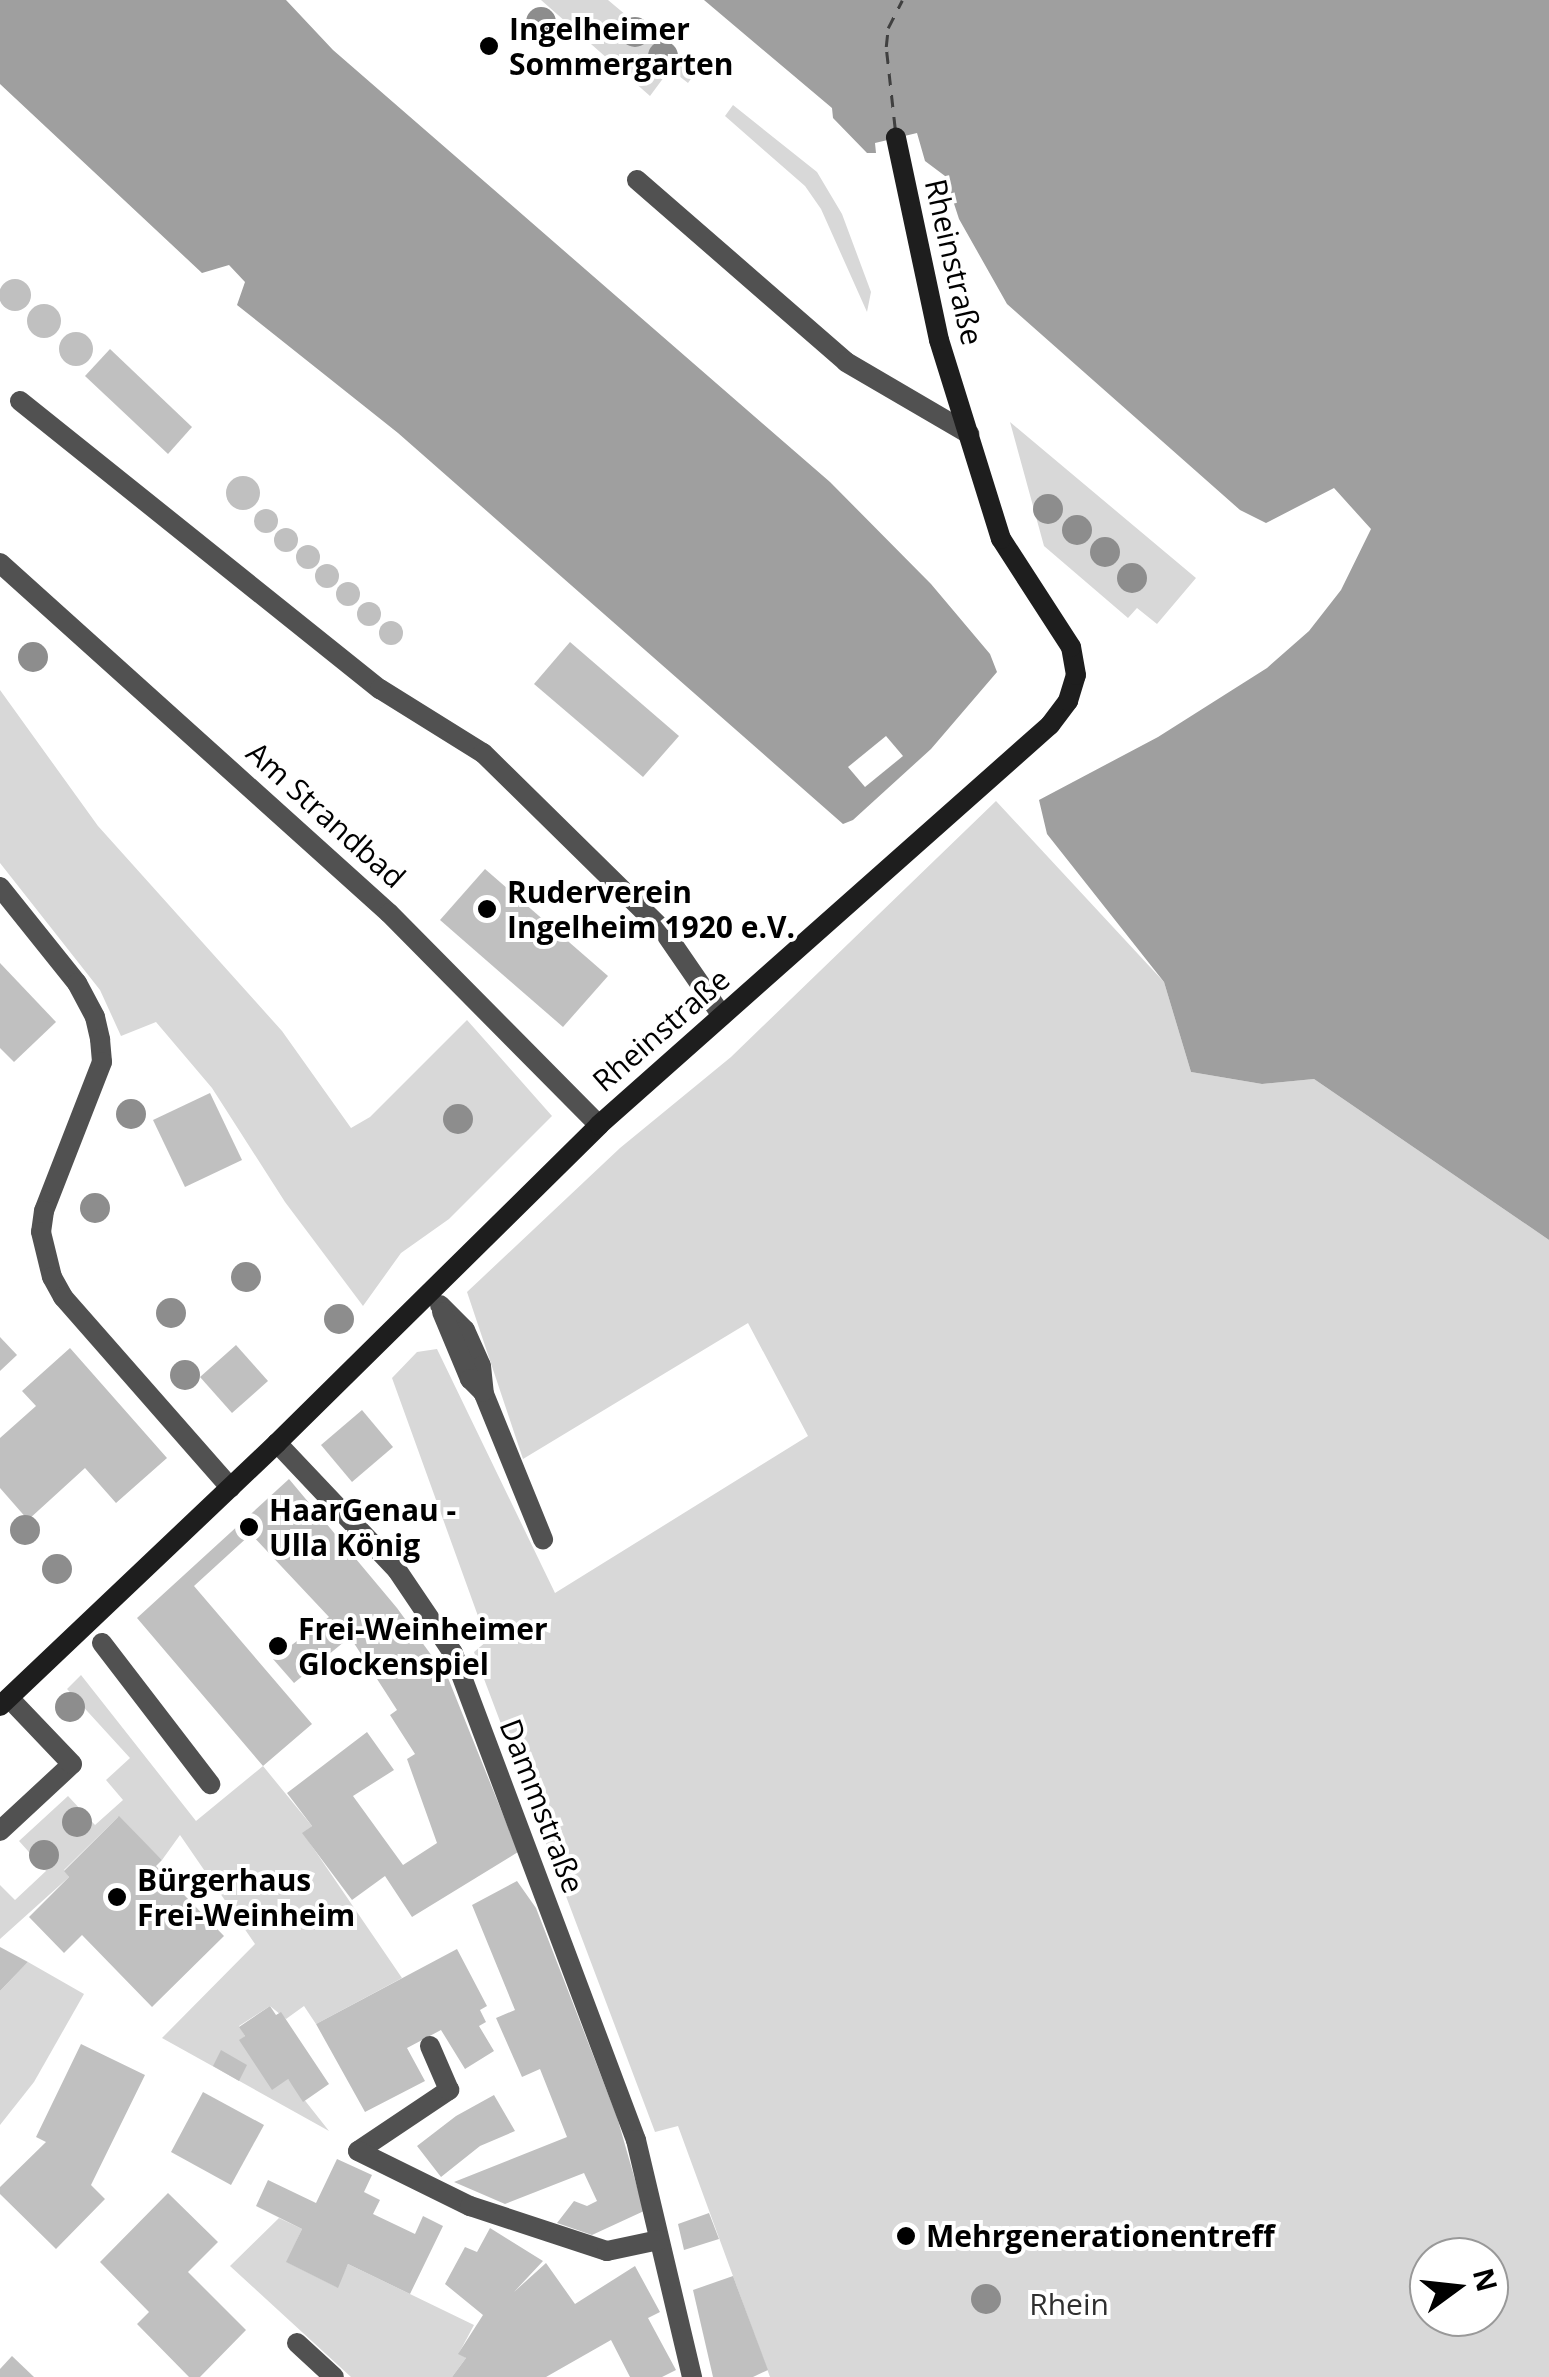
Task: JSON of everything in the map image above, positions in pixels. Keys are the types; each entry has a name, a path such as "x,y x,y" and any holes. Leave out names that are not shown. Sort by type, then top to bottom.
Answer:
{"street":[{"name":"Rheinstraße","path":"4,1702 435,1298 599,1124 1050,724 1068,701 1076,675 1071,646 1001,539 939,340 896,138"},
{"path":"637,180 846,362 968,434"},
{"path":"20,401 380,689 482,753 619,882 663,930 722,1016"},
{"name":"Am Strandbad","path":"0,563 389,913 599,1124"},
{"path":"0,887 78,982 95,1017 100,1039 102,1062 44,1211 42,1232 52,1277 63,1297 231,1488"},
{"path":"435,1298 464,1330 481,1366 484,1394 544,1539"},
{"name":"Dammstraße","path":"277,1443 397,1570 453,1653 636,2140 692,2377"},
{"path":"102,1644 210,1784"},
{"path":"0,1832 72,1764 4,1702"},
{"path":"430,2046 449,2090 358,2152 470,2206 607,2251 659,2240"},
{"path":"297,2344 334,2377"}],"green space":[{"path":"541,0 608,0 695,73 688,83 670,69 650,96"},
{"path":"733,105 817,172 842,214 871,292 867,312 821,209 805,186 725,116"},
{"path":"1010,422 1196,578 1157,624 1137,608 1128,618 1044,546"},
{"path":"0,690 98,826 282,1031 351,1128 370,1117 467,1020 552,1116 449,1219 401,1253 363,1306 285,1202 212,1088 156,1022 121,1036 100,990 0,863"},
{"name":"Rhein","path":"996,801 1164,982 1191,1072 1262,1084 1314,1079 1549,1240 1549,2377 770,2377 678,2126 655,2132 474,1652 487,1641 392,1378 417,1352 437,1349 555,1593 808,1436 748,1323 523,1459 467,1292 620,1148 731,1057"},
{"path":"81,1675 196,1821 263,1766 312,1826 303,1833 402,1978 316,2024 304,2006 286,2019 270,2006 239,2026 245,2036 240,2040 288,2079 329,2131 162,2038 255,1944 180,1835 162,1860 118,1817 64,1870 69,1877 0,1939 0,1885 15,1900 46,1871 19,1841 68,1796 95,1825 123,1800 106,1780 130,1758 67,1689"},
{"path":"28,1962 84,1994 34,2082 0,2125 0,1991"},
{"path":"279,2218 302,2229 287,2262 337,2287 348,2264 474,2325 459,2353 466,2358 452,2377 351,2377 230,2266"}],"shaded area":[{"path":"0,0 286,0 333,50 830,482 931,584 990,654 997,672 931,749 853,820 843,824 398,433 237,305 245,282 229,265 202,273 0,84"},
{"path":"704,0 1549,0 1549,1240 1314,1079 1262,1084 1191,1072 1164,982 1047,834 1039,800 1158,737 1267,668 1309,631 1341,590 1371,529 1334,488 1266,523 1240,510 1007,304 959,219 945,176 925,161 917,133 875,143 876,153 867,153 833,118 832,108"}],"pier":[{"path":"886,736 903,756 865,787 848,767"}],"building":[{"path":"15,279 27,283 31,295 27,307 15,311 3,307 -1,295 3,283"},
{"path":"44,304 56,309 61,321 56,333 44,338 32,333 27,321 32,309"},
{"path":"76,332 88,337 93,349 88,361 76,366 64,361 59,349 64,337"},
{"path":"110,349 192,427 168,454 85,376"},
{"path":"243,476 255,481 260,493 255,505 243,510 231,505 226,493 231,481"},
{"path":"266,509 275,512 275,530 266,533 257,530 254,521 257,512"},
{"path":"286,528 295,531 295,549 286,552 277,549 274,540 277,531"},
{"path":"308,545 317,548 317,566 308,569 299,566 296,557 299,548"},
{"path":"327,564 336,567 336,585 327,588 318,585 315,576 318,567"},
{"path":"348,582 357,585 357,603 348,606 339,603 336,594 339,585"},
{"path":"369,602 378,605 378,623 369,626 360,623 357,614 360,605"},
{"path":"391,621 403,633 391,645 379,633"},
{"path":"570,642 679,736 643,777 534,684"},
{"path":"485,869 608,976 563,1027 440,920"},
{"path":"0,963 56,1022 14,1062 0,1048"},
{"path":"210,1093 242,1160 185,1187 153,1120"},
{"path":"0,1337 17,1355 0,1371"},
{"path":"236,1345 268,1381 232,1413 200,1377"},
{"path":"70,1348 167,1458 116,1503 85,1468 28,1520 0,1488 0,1438 36,1406 22,1391"},
{"path":"362,1410 393,1447 352,1482 321,1445"},
{"path":"289,1479 397,1608 448,1678 518,1852 412,1917 385,1876 352,1900 302,1833 312,1826 287,1793 367,1732 394,1770 353,1796 403,1865 437,1843 407,1759 415,1754 390,1715 397,1710 350,1637 294,1683 273,1659 329,1617 251,1534 194,1586 312,1724 263,1766 137,1618"},
{"name":"Bürgerhaus Frei-Weinheim","path":"119,1816 162,1860 156,1866 224,1936 152,2007 82,1935 64,1953 29,1917 69,1877 64,1871"},
{"path":"517,1881 536,1908 617,2117 644,2211 592,2235 557,2223 574,2201 587,2206 597,2201 584,2173 505,2204 454,2182 567,2137 540,2069 522,2077 496,2018 515,2010 472,1905"},
{"path":"0,1947 28,1962 0,1991"},
{"path":"457,1949 487,2006 480,2010 486,2022 479,2026 494,2051 465,2069 441,2030 407,2048 425,2081 365,2112 316,2024"},
{"path":"270,2006 276,2015 281,2012 329,2084 303,2102 288,2079 272,2090 239,2040 245,2036 239,2027"},
{"path":"81,2044 145,2075 91,2185 105,2199 56,2249 0,2194 0,2187 46,2142 36,2137"},
{"path":"221,2050 247,2065 239,2081 213,2066"},
{"path":"203,2092 264,2125 231,2185 171,2152"},
{"path":"494,2095 515,2131 480,2146 441,2177 417,2146 456,2116"},
{"path":"337,2159 372,2175 364,2192 380,2200 373,2214 415,2234 423,2216 443,2226 410,2294 348,2264 338,2288 286,2262 302,2229 256,2206 268,2180 316,2203"},
{"path":"168,2193 218,2242 188,2272 246,2330 200,2377 189,2377 137,2324 149,2312 100,2262"},
{"path":"709,2213 719,2239 684,2250 678,2224"},
{"path":"490,2228 543,2261 514,2292 546,2263 575,2304 635,2266 660,2312 648,2318 676,2370 662,2377 630,2377 611,2340 546,2377 452,2377 466,2358 458,2354 483,2315 445,2284 465,2247 477,2252"},
{"path":"733,2276 768,2370 753,2377 713,2377 693,2290"},
{"path":"12,2356 34,2377 0,2377 0,2369"}],"ferry route":[{"path":"895,129 886,47 888,28 902,0"}],"place":[{"name":"Ingelheimer Sommergarten","path":"489,46"},
{"name":"Ruderverein Ingelheim 1920 e.V.","path":"487,909"},
{"name":"HaarGenau - Ulla König","path":"249,1527"},
{"name":"Frei-Weinheimer Glockenspiel","path":"278,1646"},
{"name":"Bürgerhaus Frei-Weinheim","path":"117,1897"},
{"name":"Mehrgenerationentreff","path":"906,2236"}]}
